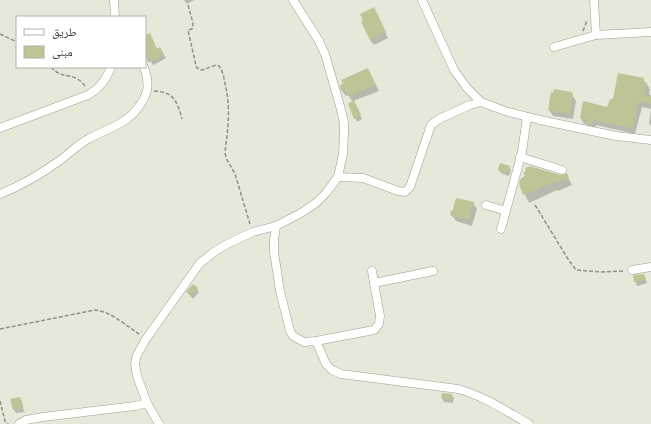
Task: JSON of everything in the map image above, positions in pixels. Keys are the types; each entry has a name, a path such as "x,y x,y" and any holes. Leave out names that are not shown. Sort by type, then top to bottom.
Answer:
{"street":[{"path":"114,0 115,16"},
{"path":"159,424 147,403 137,376 135,364 137,355 146,339 200,263 229,243 253,232 276,226 301,213 326,194 338,177 343,154 344,134 344,123 340,106 325,54 319,41 293,0"},
{"path":"422,0 448,60 464,84 481,102 527,117 616,136 651,140"},
{"path":"594,0 596,35"},
{"path":"554,46 596,35 651,32"},
{"path":"0,128 92,93 103,84 111,68"},
{"path":"0,194 59,161 88,139 114,127 126,119 136,110 148,91 144,68"},
{"path":"338,177 368,179 398,191 405,192 410,187 431,125 439,119 470,105 481,102"},
{"path":"501,229 520,158 527,117"},
{"path":"520,158 562,170"},
{"path":"486,205 506,210"},
{"path":"276,226 274,252 280,291 290,331 298,340 304,342 316,341 374,330 380,324 380,316 372,271"},
{"path":"632,270 651,267"},
{"path":"374,283 433,270"},
{"path":"316,341 326,364 332,370 341,374 458,389 484,398 529,424"},
{"path":"19,424 26,420 43,417 135,406 147,403"}],"path":[{"path":"188,5 193,23 192,30 188,30 197,68 202,70 216,65 221,69 230,110 225,152 226,158 235,174 253,232"},
{"path":"579,39 587,19"},
{"path":"0,34 16,42"},
{"path":"52,68 61,75 78,79 92,93"},
{"path":"148,91 166,92 173,97 179,108 182,119"},
{"path":"536,205 576,270 601,272 632,270"},
{"path":"0,329 95,310 103,311 111,315 146,339"},
{"path":"0,401 5,421 8,424"}],"building":[{"path":"374,7 386,32 370,40 361,22 363,21 360,14"},
{"path":"150,33 157,49 160,47 164,54 150,62 148,58 146,58 146,35"},
{"path":"368,68 376,85 348,96 345,90 341,91 340,85 343,84 341,80"},
{"path":"618,73 644,78 643,82 647,83 644,95 651,96 651,104 639,102 632,128 593,120 592,125 586,124 587,120 580,118 583,101 607,107 610,99 613,99"},
{"path":"554,89 571,92 573,94 570,114 548,110 551,92 553,93"},
{"path":"354,100 361,115 354,119 348,104"},
{"path":"500,163 510,166 508,173 498,170"},
{"path":"530,166 560,175 567,173 569,178 553,184 552,183 523,195 519,184 521,178 525,176 523,173 526,170 525,168"},
{"path":"456,198 474,202 469,220 451,216 450,212 453,209"},
{"path":"644,274 646,280 634,282 633,275"},
{"path":"193,284 198,288 191,296 186,292"},
{"path":"442,393 452,394 451,400 441,398"},
{"path":"20,397 22,409 13,410 10,399"}]}
